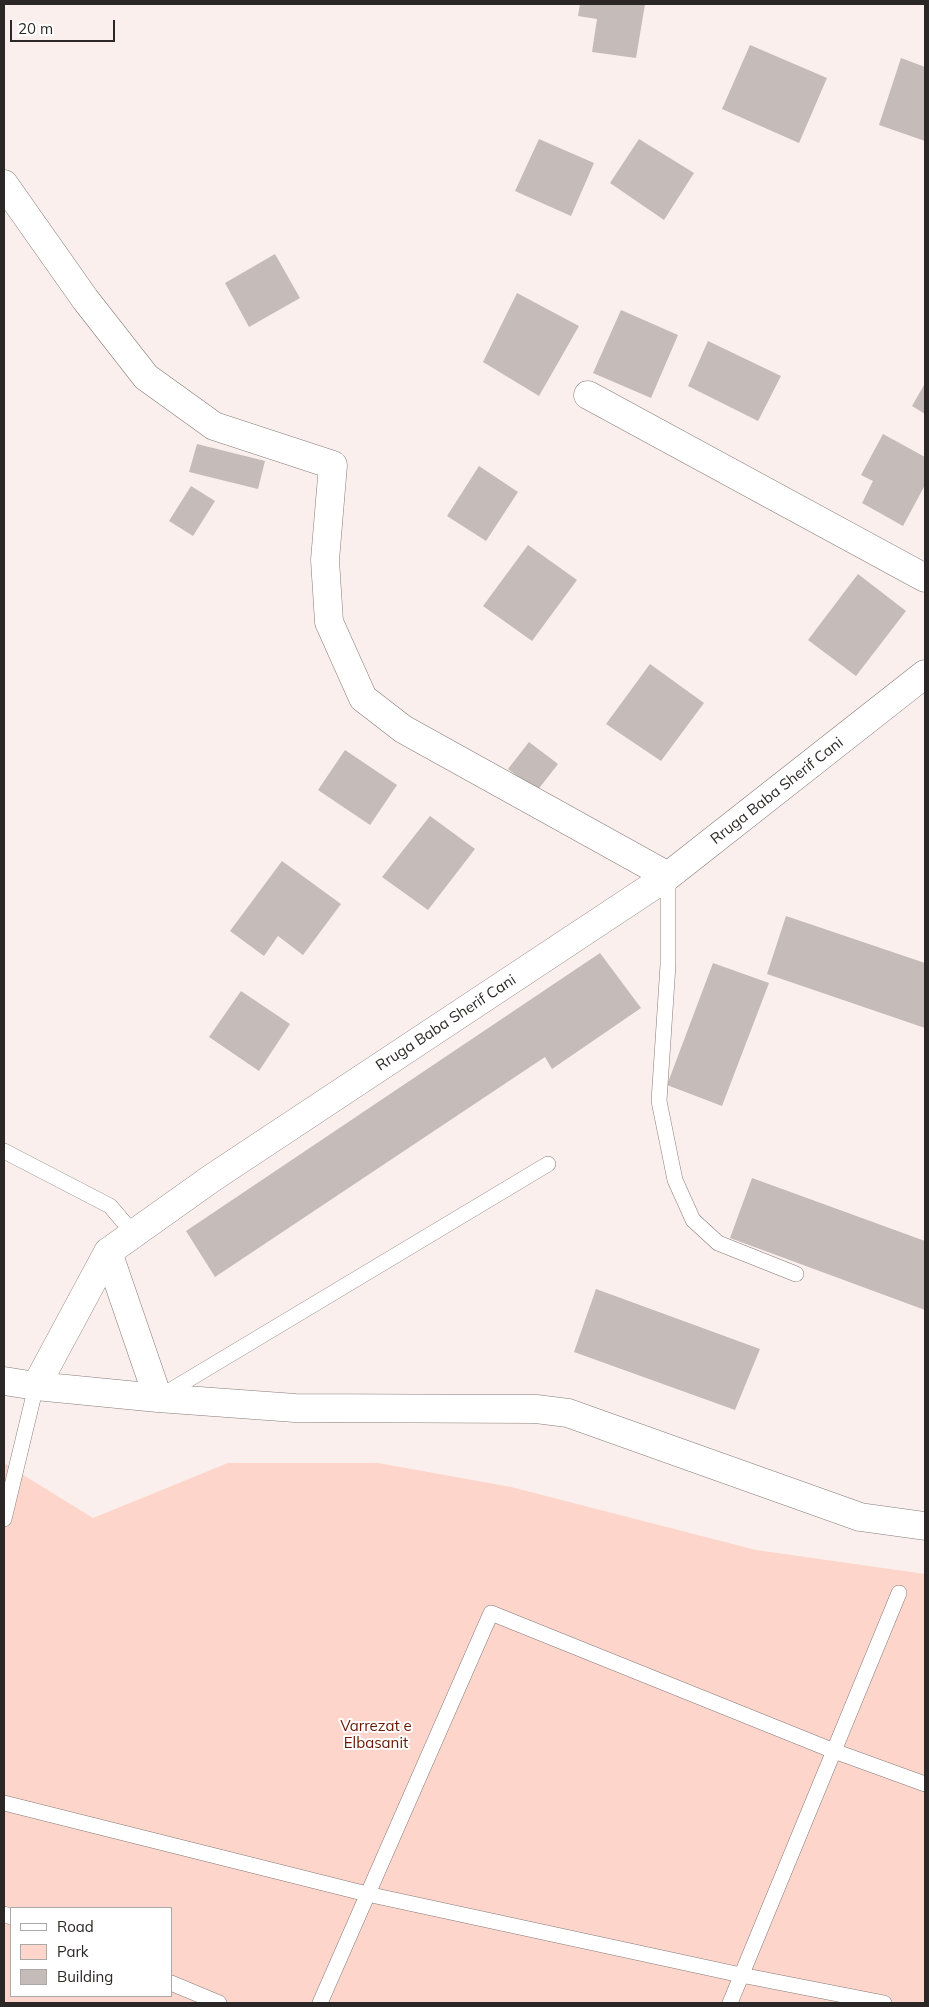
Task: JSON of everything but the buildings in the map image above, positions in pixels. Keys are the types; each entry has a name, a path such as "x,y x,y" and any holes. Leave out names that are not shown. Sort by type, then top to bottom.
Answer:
{"street":[{"path":"4,184 85,300 146,377 214,426 333,465 325,560 329,622 363,698 403,729 668,876"},
{"path":"588,395 925,578"},
{"name":"Rruga Baba Sherif Cani","path":"36,1386 108,1252 212,1178 668,876 925,674"},
{"path":"108,1252 158,1398"},
{"path":"4,1381 158,1398 295,1408 536,1409 568,1413 860,1517 925,1526"}],"lane":[{"path":"668,876 668,965 659,1101 675,1180 694,1220 718,1243 796,1274"},
{"path":"4,1151 110,1206 134,1234"},
{"path":"158,1398 548,1164"},
{"path":"4,1519 36,1386"},
{"path":"730,2003 899,1594"},
{"path":"320,2003 491,1613 834,1751 925,1784"},
{"path":"4,1803 367,1894 741,1975 884,2003"},
{"path":"172,1983 219,2003"}],"green space":[{"name":"Varrezat e Elbasanit","path":"4,1463 93,1518 228,1463 378,1463 511,1487 756,1550 925,1574 925,2003 4,2003"}]}
